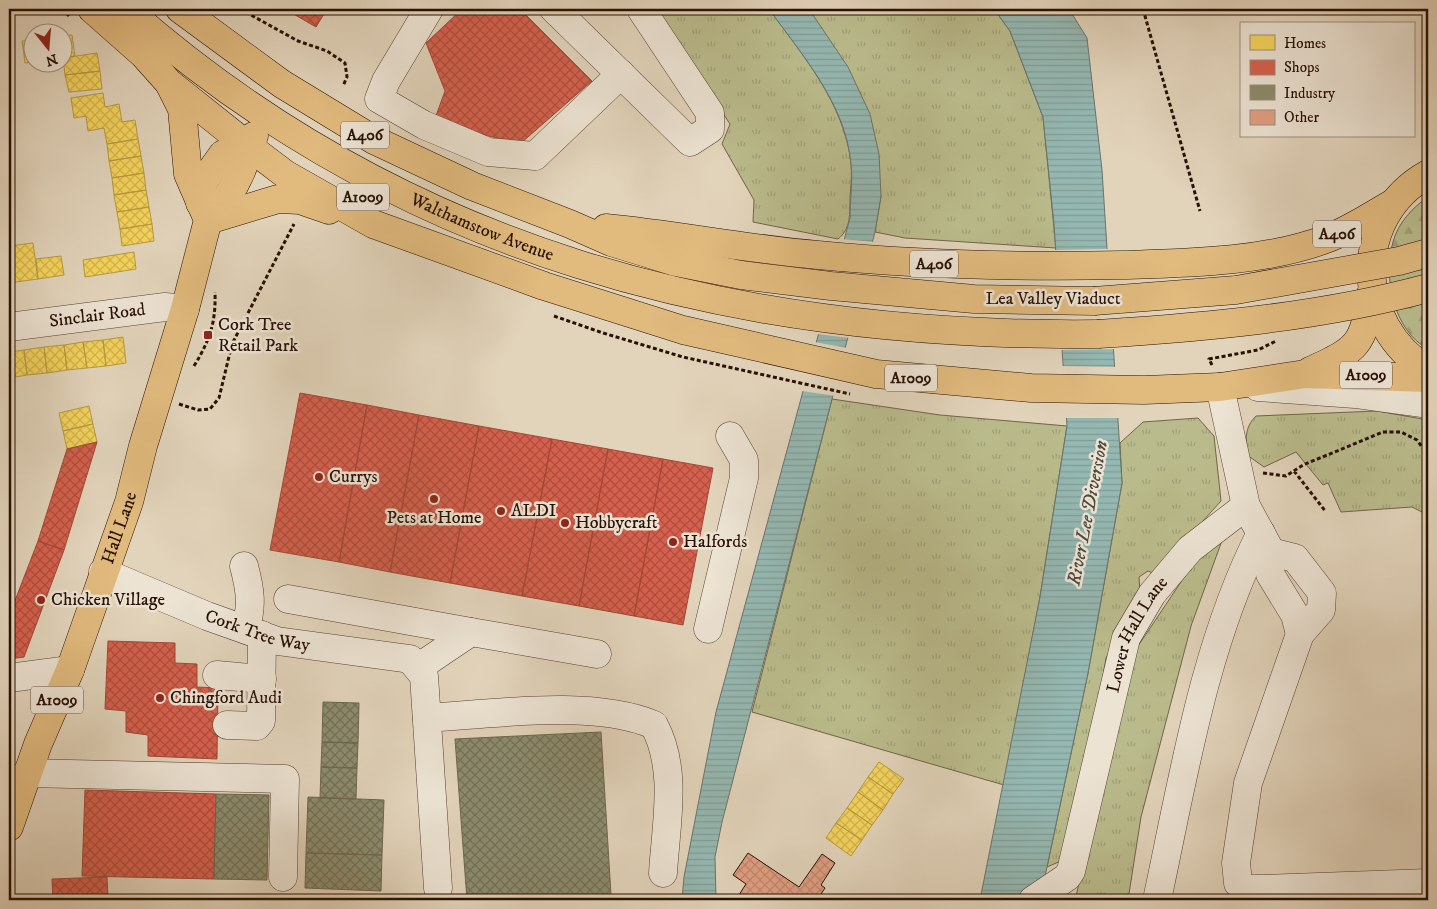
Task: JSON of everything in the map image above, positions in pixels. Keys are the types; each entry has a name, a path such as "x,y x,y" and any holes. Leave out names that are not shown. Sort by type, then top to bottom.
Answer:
{"main road":[{"path":"92,9 144,55 170,84 251,141"},
{"name":"Walthamstow Avenue","path":"126,9 171,48 257,112 309,144 415,201 485,231 570,263 681,293"},
{"name":"Walthamstow Avenue","path":"180,9 282,84 374,140 472,186 611,242 674,249"},
{"path":"144,55 174,72 285,174 373,224"},
{"path":"170,84 182,109 186,132 185,162 204,212"},
{"name":"Hall Lane","path":"9,827 27,773 70,670 102,572 128,502 143,446 186,309 204,212 203,182 223,154 251,141"},
{"name":"A1009","path":"251,141 471,260"},
{"path":"1425,173 1393,203 1380,227 1373,249 1372,290 1379,316 1387,332 1414,362 1428,370"},
{"name":"A1009","path":"204,212 278,199 300,200 373,224 471,260 683,330 876,374 1031,388 1144,390 1226,386 1304,374 1428,378"},
{"name":"A406","path":"674,249 817,255 981,266 1048,267 1198,261 1276,252 1324,240 1346,231 1393,203"},
{"name":"Lea Valley Viaduct","path":"674,249 741,275 906,295 1040,302 1119,300 1236,290 1398,261 1428,253"},
{"name":"Lea Valley Viaduct","path":"681,293 745,307 832,320 922,329 1050,335 1186,329 1291,316 1428,288"},
{"name":"A1009","path":"1304,374 1341,357 1360,340 1366,324 1372,290"}],"street":[{"path":"429,9 386,81 378,99 424,125 488,152 535,156 621,74"},
{"path":"554,9 690,142 710,129 710,113 641,9"},
{"name":"Sinclair Road","path":"9,327 164,307 186,309"},
{"path":"1428,404 1355,394 1226,386 1238,473 1246,506 1266,542 1270,574 1294,615 1300,634 1248,783 1236,863 1235,873 1238,883 1246,889 1428,883"},
{"path":"708,629 744,478 744,460 730,436"},
{"name":"Lower Hall Lane","path":"1053,892 1071,871 1126,638 1152,594 1190,549 1246,506"},
{"path":"1157,900 1195,726 1227,612 1241,572 1266,542"},
{"path":"227,725 257,726 260,724 262,679 250,612 251,593 244,566"},
{"name":"Cork Tree Way","path":"102,572 207,616 293,644 410,659 427,682"},
{"path":"288,599 598,654"},
{"path":"438,888 427,682 471,632"},
{"path":"9,678 70,670"},
{"path":"217,675 262,679"},
{"path":"427,682 566,711 618,714 654,725 663,744 670,779 663,873"},
{"path":"27,773 285,779 282,876"}],"path":[{"path":"240,9 298,41 327,51 346,63 347,76 343,86"},
{"path":"1143,9 1200,211"},
{"path":"179,404 198,410 210,408 219,398 232,344 294,224"},
{"path":"1238,473 1286,476 1294,470 1383,432 1401,432 1416,440 1428,455"},
{"path":"1294,470 1326,512"}],"green space":[{"path":"654,9 769,9 820,81 840,120 847,141 851,163 850,215 848,226 838,239 753,222 754,200 722,144 730,124"},
{"path":"809,9 994,9 1010,31 1043,117 1056,248 905,238 875,232 881,196"},
{"path":"1428,197 1428,349 1406,329 1399,316 1390,286 1389,271 1390,256 1398,228 1412,211"},
{"path":"832,399 940,415 1067,426 1040,597 1004,785 752,712"},
{"path":"1377,411 1428,420 1428,515 1412,507 1341,512 1328,483 1323,485 1296,452 1264,467 1247,455 1246,439 1248,429 1256,416"},
{"path":"1198,418 1214,436 1221,501 1155,574 1148,571 1139,577 1140,592 1106,658 1085,779 1061,861 1047,867 1088,673 1122,483 1120,443 1143,422"},
{"path":"1224,535 1191,626 1141,817 1128,900 1075,900 1134,652 1193,564"}],"water":[{"path":"769,9 809,9 848,67 870,114 879,154 881,196 875,232 722,822 715,857 716,900 682,900 684,877 716,712 850,218 851,164 841,121 832,101 808,62"},
{"name":"River Lee Diversion","path":"994,9 1069,9 1087,38 1102,170 1122,483 1088,673 1040,900 980,900 1040,597 1067,426 1054,224 1043,117 1010,31"}],"pier":[{"path":"841,239 875,242 850,338 816,334"},
{"path":"1109,249 1116,349 1060,350 1053,250"},
{"path":"814,342 848,348 836,396 802,391"},
{"path":"1061,366 1117,367 1120,418 1064,418"}],"building: Homes":[{"path":"72,35 75,56 72,56"},
{"path":"9,42 12,70 9,71"},
{"path":"97,53 100,71 65,75 65,72 72,72 72,57"},
{"path":"100,71 102,89 69,92 65,75"},
{"path":"103,93 105,107 119,104 122,122 135,120 138,139 107,144 104,128 88,131 86,116 74,118 71,98"},
{"path":"138,139 141,156 109,161 107,144"},
{"path":"141,156 144,173 112,178 109,161"},
{"path":"144,173 146,190 114,195 112,178"},
{"path":"146,190 149,207 117,212 114,195"},
{"path":"149,207 152,224 120,229 117,212"},
{"path":"152,224 154,241 122,246 120,229"},
{"path":"33,243 38,279 9,283 9,246"},
{"path":"134,252 136,269 85,277 83,260"},
{"path":"61,256 64,275 38,279 36,259"},
{"path":"123,337 126,363 106,366 103,340"},
{"path":"103,340 106,366 87,368 83,342"},
{"path":"83,342 87,368 67,370 64,345"},
{"path":"64,345 67,370 47,373 44,347"},
{"path":"44,347 47,373 27,375 24,350"},
{"path":"24,350 27,375 9,378 9,352"},
{"path":"89,406 93,424 63,431 59,413"},
{"path":"93,424 97,442 67,449 63,431"},
{"path":"879,762 904,779 893,794 868,777"},
{"path":"868,777 893,794 883,810 858,792"},
{"path":"858,792 883,810 872,825 847,808"},
{"path":"847,808 872,825 862,840 836,823"},
{"path":"836,823 862,840 851,856 826,838"}],"building: Shops":[{"path":"285,9 327,9 316,27"},
{"path":"462,9 520,9 592,81 521,143 433,124 445,91 426,43"},
{"name":"Currys","path":"300,393 367,405 339,562 270,550"},
{"path":"367,405 419,415 390,572 339,562"},
{"name":"Pets at Home","path":"419,415 479,426 450,583 390,572"},
{"name":"ALDI","path":"479,426 552,439 522,596 450,583"},
{"name":"Hobbycraft","path":"552,439 608,449 579,606 522,596"},
{"path":"97,442 64,550 38,541 67,449"},
{"path":"608,449 663,459 634,616 579,606"},
{"name":"Halfords","path":"663,459 713,468 683,625 634,616"},
{"path":"38,541 64,550 24,657 9,659 9,616"},
{"path":"108,641 175,643 175,663 197,664 197,687 218,688 217,759 148,756 148,735 126,732 126,711 105,709"},
{"path":"85,790 216,794 214,879 82,876"},
{"path":"107,877 108,900 53,900 52,879"}],"building: Industry":[{"path":"323,702 359,703 358,743 322,742"},
{"path":"601,732 611,895 522,900 467,900 455,739"},
{"path":"322,742 358,743 357,768 321,767"},
{"path":"321,767 357,768 356,799 320,798"},
{"path":"216,794 269,795 267,880 214,879"},
{"path":"308,797 384,800 382,855 306,853"},
{"path":"306,853 382,855 381,891 305,888"}],"building: Other":[{"path":"748,853 799,887 822,854 835,863 821,885 825,888 817,900 740,900 737,898 746,884 733,875"}],"place":[{"name":"Cork Tree Retail Park","path":"208,335"},
{"name":"Currys","path":"319,477"},
{"name":"Pets at Home","path":"434,499"},
{"name":"ALDI","path":"501,511"},
{"name":"Hobbycraft","path":"565,523"},
{"name":"Halfords","path":"673,542"},
{"name":"Chicken Village","path":"41,600"},
{"name":"Chingford Audi","path":"160,698"}]}
